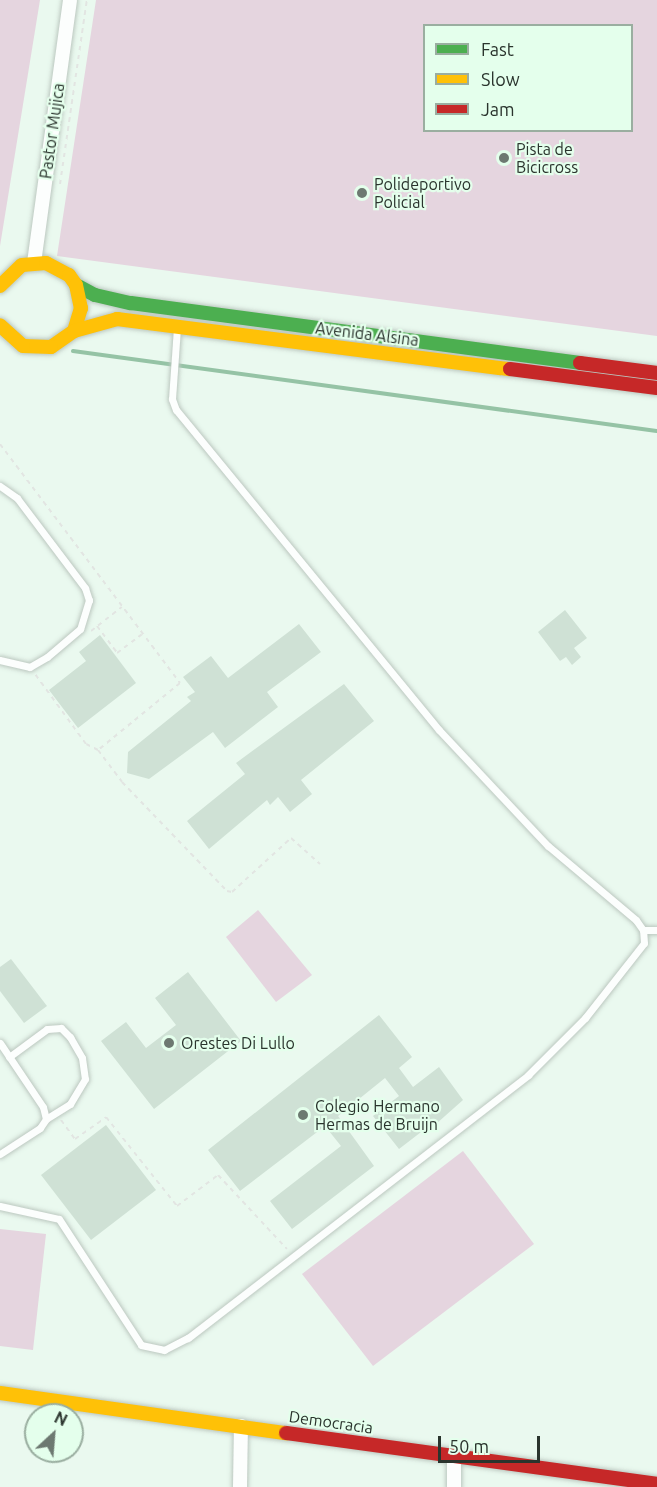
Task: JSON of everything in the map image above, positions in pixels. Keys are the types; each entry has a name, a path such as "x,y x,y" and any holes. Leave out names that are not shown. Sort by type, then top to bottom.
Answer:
{"main road":[{"path":"1,281 22,265 33,263"},
{"name":"Avenida Alsina","path":"33,263 58,268 76,285 95,295 131,303 657,373"},
{"path":"74,330 81,308 76,285"},
{"name":"Avenida Alsina","path":"5,339 37,349 64,340 74,330 110,319 657,388"},
{"path":"0,325 5,339"},
{"name":"Democracia","path":"0,1394 657,1484"}],"street":[{"name":"Pastor Mujica","path":"33,263 70,0"},
{"path":"240,1487 241,1426"},
{"path":"454,1457 454,1487"}],"lane":[{"path":"177,326 172,399 176,410 439,730 549,846 643,930 657,930"},
{"path":"0,486 17,498 86,588 88,611 80,628 30,667 0,660"},
{"path":"0,1206 59,1219 141,1345 154,1351 164,1350 188,1338 292,1254 528,1075 585,1017 639,953 644,943 643,930"},
{"path":"0,1154 40,1128 46,1119 70,1104 85,1079 82,1058 70,1036 61,1028 47,1029 9,1057"},
{"path":"0,1043 43,1107 46,1119"}],"path":[{"path":"60,185 87,0"},
{"path":"0,444 180,683 98,750"},
{"path":"80,628 89,632 122,607"},
{"path":"98,626 117,653 142,634"},
{"path":"30,667 86,744 98,750 130,791 227,891 232,892 291,838 320,864"},
{"path":"56,1113 75,1138 106,1117 177,1206 218,1174 292,1254"}],"shaded area":[{"path":"0,0 40,0 0,246"},
{"name":"Polideportivo Policial","path":"96,0 657,0 657,336 57,256"},
{"path":"258,910 312,975 276,1002 226,937"},
{"path":"463,1151 534,1244 373,1366 302,1274"},
{"path":"0,1229 46,1234 33,1350 0,1346"}],"building":[{"path":"565,610 587,638 574,648 581,657 572,665 566,657 560,661 538,632"},
{"path":"299,624 321,652 267,692 278,707 225,748 213,732 149,779 127,773 128,752 191,701 187,697 195,692 183,677 211,656 228,678"},
{"path":"100,635 136,683 78,728 49,690 86,661 79,652"},
{"path":"344,684 374,721 301,780 312,794 290,812 278,797 270,805 267,800 209,849 187,821 245,774 236,763"},
{"path":"11,959 47,1006 24,1023 0,991 0,967"},
{"path":"188,972 241,1041 154,1109 101,1041 126,1022 146,1048 176,1025 155,998"},
{"path":"379,1015 412,1057 399,1068 413,1087 439,1067 463,1100 427,1132 425,1129 399,1149 373,1116 399,1096 385,1078 338,1116 374,1166 292,1229 270,1201 341,1146 325,1126 240,1191 208,1150"},
{"path":"106,1125 156,1190 91,1240 41,1175"}],"waterway":[{"path":"73,351 657,431"}],"traffic: fast":[{"path":"76,285 95,295 131,303 580,363"}],"traffic: slow":[{"path":"0,286 22,265 46,263 69,275 76,285 81,308 74,331 51,347 23,346 0,325"},
{"path":"74,331 117,319 510,369"},
{"path":"0,1393 286,1433"}],"traffic: jam":[{"path":"580,363 657,373"},
{"path":"510,369 657,388"},
{"path":"286,1433 657,1484"}],"place":[{"name":"Pista de Bicicross","path":"504,158"},
{"name":"Polideportivo Policial","path":"362,193"},
{"name":"Orestes Di Lullo","path":"169,1043"},
{"name":"Colegio Hermano Hermas de Bruijn","path":"303,1115"}]}
